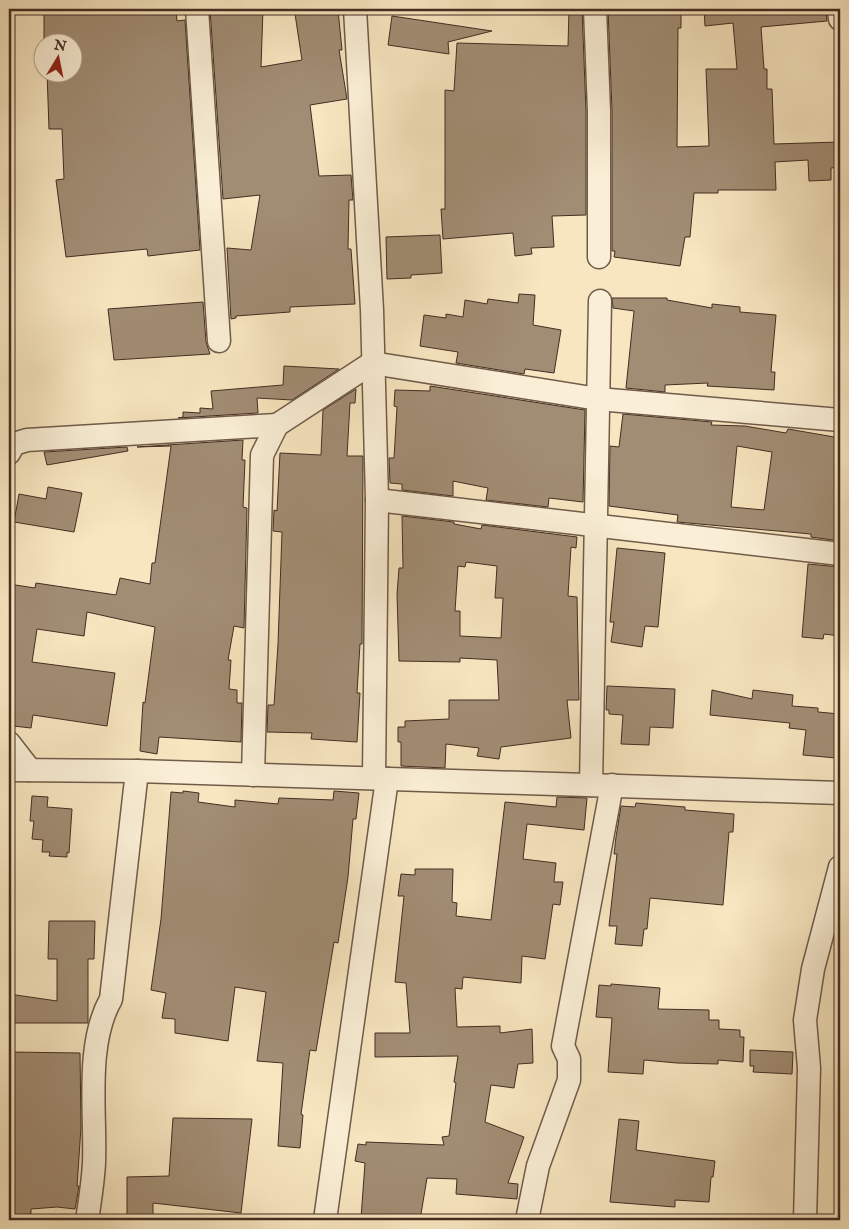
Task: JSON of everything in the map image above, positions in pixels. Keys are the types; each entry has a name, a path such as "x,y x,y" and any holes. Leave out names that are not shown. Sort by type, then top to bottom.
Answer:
{"street":[{"path":"197,9 220,341"},
{"path":"325,1220 380,778 377,500 372,310 355,9"},
{"path":"595,9 599,111 599,257"},
{"path":"839,9 840,19"},
{"path":"528,1220 538,1166 569,1080 569,1059 563,1046 601,785 595,524 600,301"},
{"path":"253,775 262,455 277,425 372,356 598,399 840,420"},
{"path":"9,453 14,444 27,440 277,425"},
{"path":"377,500 840,554"},
{"path":"9,743 19,770 137,771 840,793"},
{"path":"87,1220 94,1164 94,1089 98,1039 102,1015 111,998 137,771"},
{"path":"806,1220 809,1068 805,1020 813,969 840,867"}],"building":[{"path":"44,9 176,9 177,21 185,20 200,250 148,256 147,249 66,257 56,180 64,179 62,129 49,129 47,82 82,82 82,32 44,32"},
{"path":"210,9 263,9 261,67 302,60 295,14 338,10 342,50 339,50 347,99 310,105 319,176 351,175 353,200 349,200 348,249 351,249 355,304 290,307 290,312 236,316 236,318 231,319 227,248 251,250 260,195 223,199"},
{"path":"569,9 582,9 586,111 586,215 552,216 554,247 531,248 532,254 515,256 513,233 443,239 441,209 445,209 445,90 454,91 457,43 568,46"},
{"path":"608,9 681,9 681,28 678,28 677,147 709,146 706,69 737,69 733,23 705,26 704,9 826,9 827,21 761,27 764,69 767,69 767,89 772,89 774,144 840,142 840,167 831,168 831,180 809,181 808,160 775,162 776,190 718,190 718,193 694,193 690,237 685,237 680,266 614,257 615,251 612,251 612,111"},
{"path":"392,16 492,31 448,42 449,54 388,45"},
{"path":"440,235 442,273 411,275 411,278 387,279 386,237"},
{"path":"519,294 535,295 533,325 561,330 554,373 525,369 524,374 456,363 458,352 420,346 424,315 446,318 446,314 463,317 465,300 487,304 488,299 518,303"},
{"path":"612,298 667,298 667,300 712,308 712,304 740,307 740,312 776,315 771,372 775,372 774,390 707,386 708,383 665,385 665,392 626,388 634,311 613,308"},
{"path":"203,302 206,342 210,354 114,360 108,309"},
{"path":"284,366 339,369 292,400 257,398 258,413 178,418 183,417 183,412 200,413 200,408 213,409 211,391 283,385"},
{"path":"430,386 585,410 583,502 549,498 548,507 486,500 488,488 453,481 453,496 402,490 402,484 390,483 389,458 394,458 397,407 394,406 395,390 430,391"},
{"path":"356,389 355,403 350,403 347,456 363,456 362,644 360,644 357,693 360,693 357,742 311,739 312,733 267,732 268,705 274,705 278,644 282,532 273,531 274,510 277,511 280,453 321,455 323,410"},
{"path":"623,414 712,422 711,425 745,426 786,433 788,429 840,438 840,488 836,512 840,513 840,541 811,537 811,534 677,522 678,515 609,506 610,446 619,447","holes":["737,446 772,452 764,510 731,507"]},
{"path":"243,440 242,460 245,460 243,507 247,508 244,628 234,626 228,660 231,660 229,689 237,690 237,703 242,703 241,742 159,737 157,754 140,751 143,702 145,703 155,627 87,612 84,636 37,629 32,662 115,673 107,726 33,715 31,728 13,726 14,715 9,714 9,584 35,588 36,583 116,595 120,578 150,584 152,563 155,563 171,446 137,447"},
{"path":"127,447 128,451 47,465 44,452"},
{"path":"48,487 82,493 74,532 14,522 19,494 46,499"},
{"path":"402,516 454,522 454,524 481,529 482,525 577,537 576,548 571,547 568,596 577,597 579,700 567,700 571,738 501,747 499,759 477,756 479,748 446,744 445,768 401,766 401,742 398,742 398,727 405,727 405,721 449,719 449,700 499,700 497,660 460,658 460,662 399,661 397,594 399,568 403,568","holes":["466,562 497,566 495,598 503,598 501,638 460,636 460,611 455,611 458,566 465,567"]},
{"path":"617,548 665,553 658,627 645,626 642,647 611,642 614,622 610,622"},
{"path":"808,564 840,567 840,636 824,634 823,639 802,637"},
{"path":"607,686 675,689 673,728 650,727 649,745 621,744 623,715 609,714 609,710 606,710"},
{"path":"712,690 752,699 753,690 793,695 792,706 818,708 818,712 840,714 836,758 803,755 806,730 789,728 790,723 710,715"},
{"path":"183,791 199,793 198,802 235,807 235,800 278,804 279,798 333,800 334,791 359,793 356,819 353,819 348,877 338,943 334,942 316,1051 310,1050 301,1114 303,1115 300,1148 278,1146 283,1063 257,1061 266,992 235,987 228,1041 175,1033 175,1019 162,1018 166,993 151,990 161,919 171,792 183,793"},
{"path":"32,796 48,797 47,807 72,809 69,853 67,852 67,857 49,856 50,852 42,852 43,840 32,839 34,821 30,821"},
{"path":"557,797 587,798 584,830 527,824 523,859 556,863 554,882 563,882 560,905 553,904 545,959 522,956 521,983 463,977 462,989 455,988 457,1027 500,1026 500,1033 532,1029 533,1063 518,1064 514,1088 491,1085 485,1122 524,1137 508,1183 518,1184 517,1199 456,1194 457,1179 427,1178 420,1220 361,1218 365,1163 355,1161 358,1144 366,1145 366,1142 444,1145 442,1137 449,1136 456,1083 454,1082 458,1056 375,1057 375,1033 410,1033 406,983 395,982 404,896 398,896 401,874 415,875 415,869 453,869 452,902 457,903 456,916 491,920 505,802 556,807"},
{"path":"636,803 734,814 733,832 729,832 723,905 650,898 647,929 644,929 642,946 615,944 617,926 609,926 617,854 614,854 621,806 635,807"},
{"path":"49,921 95,921 94,959 88,959 88,1023 9,1023 9,994 57,1001 57,959 48,959"},
{"path":"611,984 660,988 658,1009 709,1010 709,1020 719,1020 719,1029 740,1030 740,1037 744,1037 743,1062 718,1060 718,1064 644,1060 643,1074 608,1072 612,1018 596,1017 599,985 611,986"},
{"path":"750,1050 793,1052 792,1074 753,1072 754,1066 750,1066"},
{"path":"9,1052 80,1053 81,1127 77,1186 79,1186 75,1209 57,1207 31,1209 31,1214 9,1216"},
{"path":"173,1118 252,1119 241,1213 153,1203 153,1220 127,1220 127,1177 169,1176"},
{"path":"619,1119 639,1121 636,1150 715,1161 713,1177 711,1177 709,1202 675,1200 675,1207 610,1202"}]}
